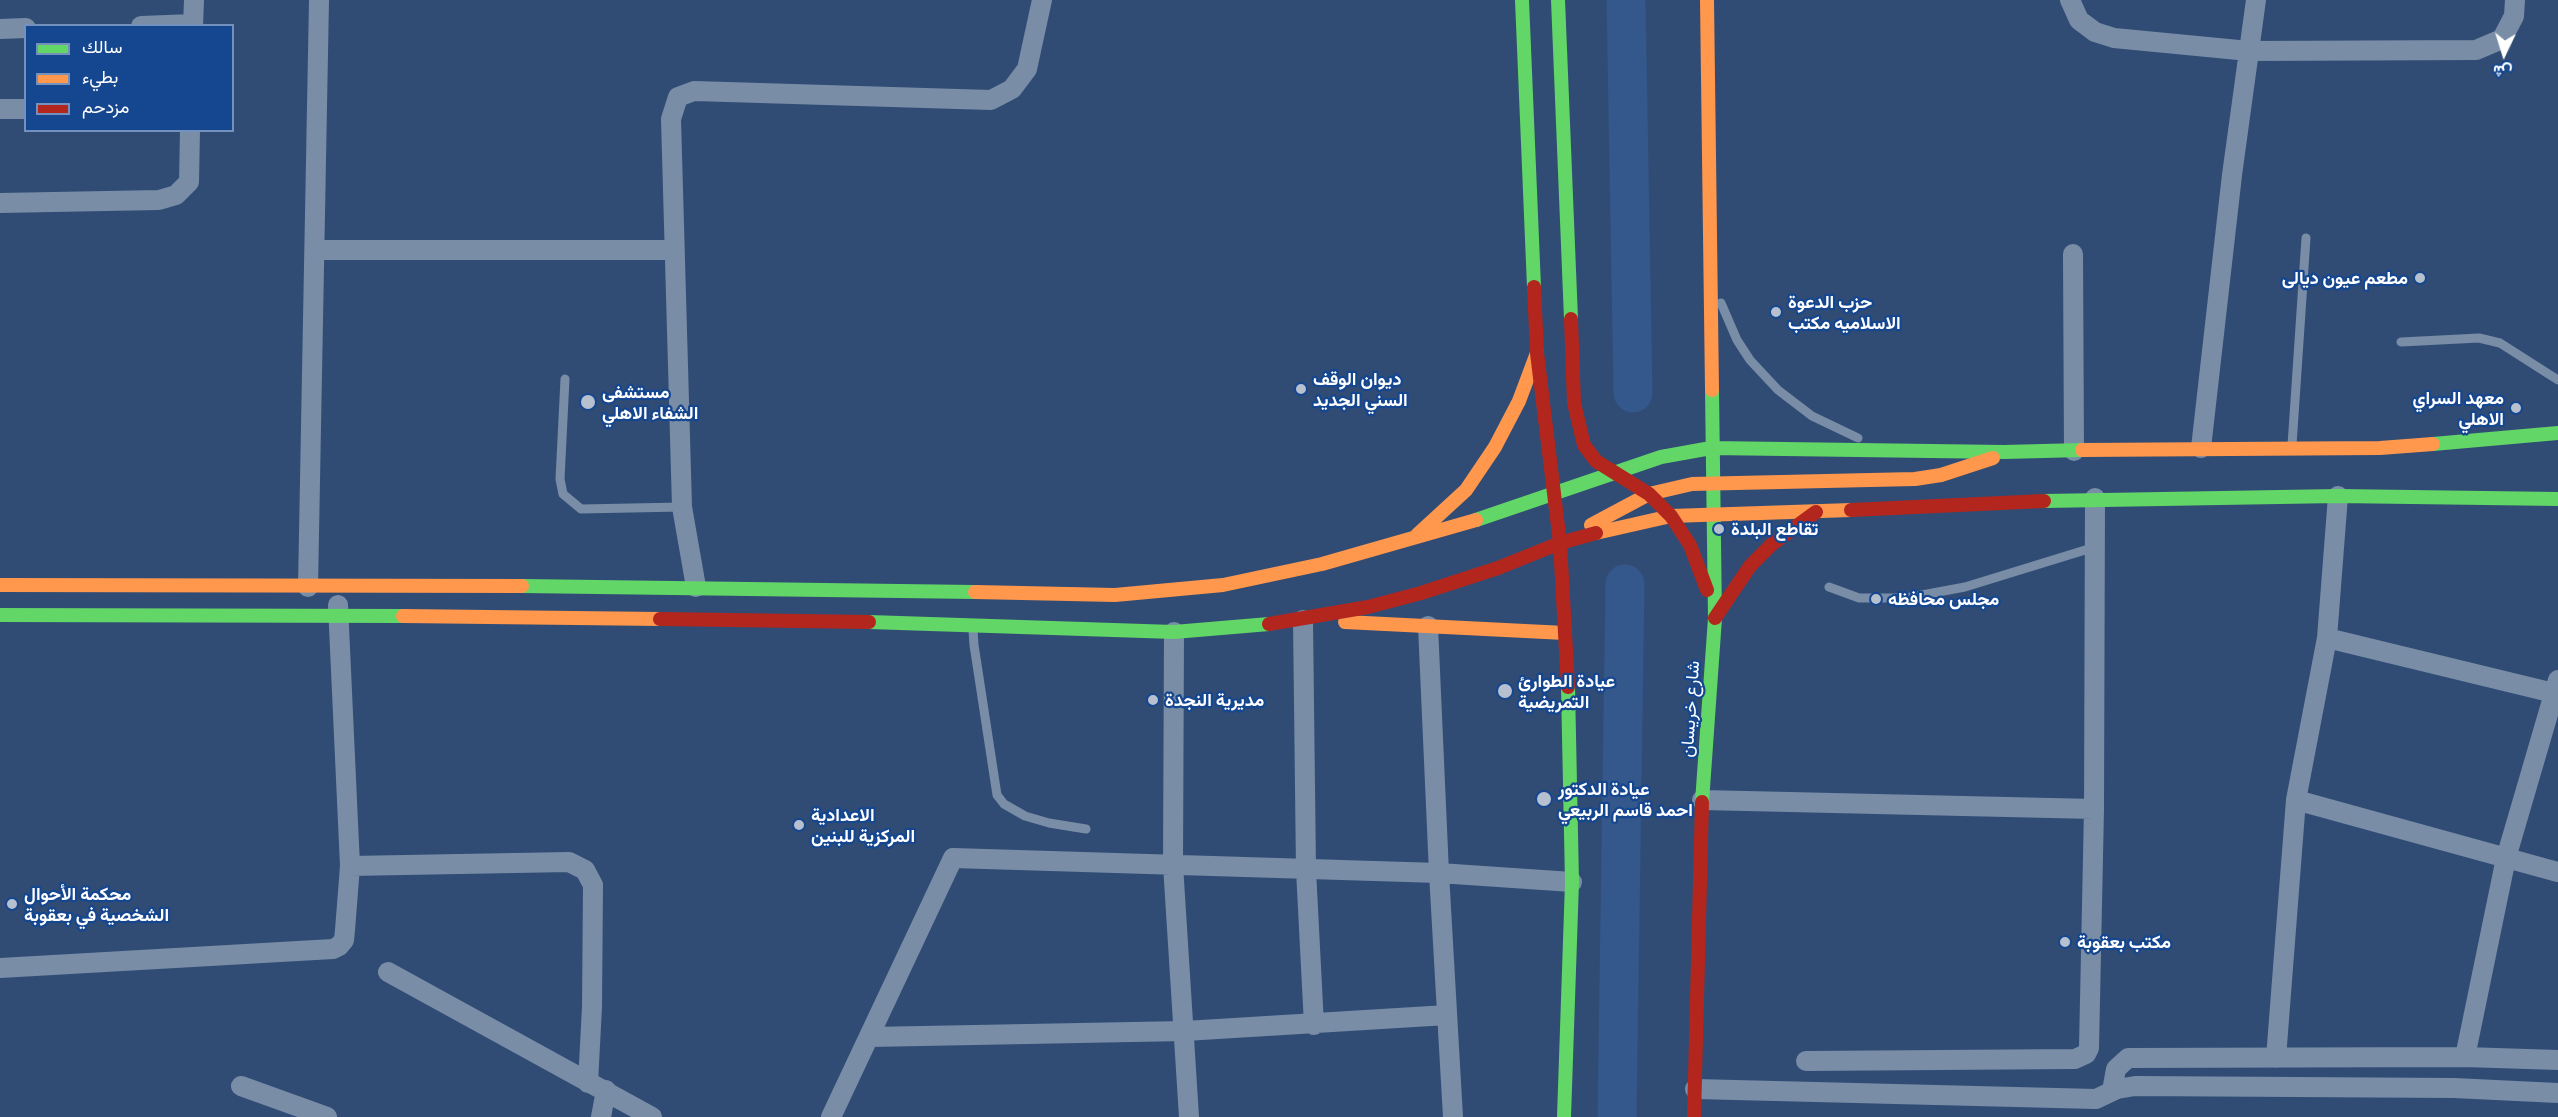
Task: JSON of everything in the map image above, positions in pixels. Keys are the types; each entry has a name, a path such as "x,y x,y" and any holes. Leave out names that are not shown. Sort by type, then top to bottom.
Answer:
{"main road":[{"path":"1522,0 1537,352 1560,543 1569,712 1572,882 1564,1117"},
{"path":"1558,0 1574,403 1584,445 1596,461 1649,494 1671,516 1690,545 1702,574 1715,618"},
{"name":"شارع خريسان","path":"1694,1117 1702,800 1715,618 1707,0"},
{"path":"1411,541 1466,490 1484,464 1519,401 1537,352"},
{"path":"2380,448 2558,433"},
{"path":"0,585 696,587 1115,596 1223,585 1322,564 1411,541 1661,457 1711,448 2004,452 2201,448 2511,451"},
{"path":"1560,543 1606,515 1649,494 1712,482 1915,479 1967,468 2004,452"},
{"path":"0,615 338,615 824,621 1174,632 1239,628 1303,620 1368,607 1421,593 1498,568 1560,543 1613,528 1671,516 1816,512 2095,498 2338,496 2558,499"},
{"path":"1715,618 1750,566 1772,544 1816,512"},
{"path":"1303,620 1565,633"}],"street":[{"path":"193,24 194,0"},
{"path":"309,587 319,0"},
{"path":"696,587 682,507 671,119 678,97 694,92 991,100 1012,89 1026,69 1042,0"},
{"path":"2070,0 2079,20 2095,32 2114,38 2249,51 2476,50 2502,39 2514,16 2515,0"},
{"path":"2201,448 2232,175 2256,0"},
{"path":"0,28 24,28"},
{"path":"0,109 24,109"},
{"path":"0,203 159,200 176,195 189,182 190,132"},
{"path":"315,250 674,250"},
{"path":"2073,254 2074,451"},
{"path":"2276,1058 2296,800 2327,638 2338,496"},
{"path":"1806,1061 2075,1059 2086,1054 2089,1048 2094,809 2095,498"},
{"path":"0,968 333,949 344,940 350,866 338,587"},
{"path":"1303,620 1306,870 1314,1025"},
{"path":"1428,626 1453,1117"},
{"path":"1174,632 1173,865 1189,1117"},
{"path":"2327,638 2557,689 2506,858 2465,1057"},
{"path":"1702,800 2094,809"},
{"path":"2296,800 2558,872"},
{"path":"831,1117 953,858 1439,873 1572,882"},
{"path":"350,866 569,862 585,870 593,885 592,1007 601,1117"},
{"path":"388,972 652,1117"},
{"path":"869,1037 1185,1031 1314,1025 1447,1015"},
{"path":"2112,1091 2116,1069 2128,1058 2465,1057 2558,1060"},
{"path":"241,1086 327,1117"},
{"path":"1695,1089 2096,1099 2112,1091 2135,1086 2454,1088 2558,1093"}],"lane":[{"path":"2292,448 2307,238"},
{"path":"1712,263 1720,301 1737,340 1750,360 1778,390 1812,416 1848,435 1888,449"},
{"path":"2401,342 2479,338 2500,343 2558,380"},
{"path":"565,379 561,479 563,494 581,509 682,507"},
{"path":"1829,587 1859,598 1906,598 1965,587 2095,547"},
{"path":"974,625 974,645 997,795 1004,804 1025,816 1086,829"}],"waterway":[{"path":"1626,0 1633,393"},
{"path":"1617,1117 1625,584"}],"traffic: fast":[{"path":"1522,0 1534,287"},
{"path":"1558,0 1571,319"},
{"path":"1702,802 1715,618 1712,390"},
{"path":"2433,444 2558,433"},
{"path":"1476,520 1661,457 1711,448 2004,452 2082,450"},
{"path":"2044,501 2338,496 2558,499"},
{"path":"522,586 975,592"},
{"path":"0,615 403,616"},
{"path":"869,622 1174,632 1269,624"},
{"path":"1564,1117 1572,882 1568,687"}],"traffic: slow":[{"path":"1707,0 1712,390"},
{"path":"1417,535 1466,490 1495,447 1519,401 1537,353"},
{"path":"2082,450 2380,448 2433,444"},
{"path":"1591,525 1649,494 1692,484 1915,479 1941,475 1993,458"},
{"path":"1596,533 1671,516 1851,510"},
{"path":"975,592 1115,595 1223,585 1322,564 1476,520"},
{"path":"0,585 522,586"},
{"path":"403,616 660,619"},
{"path":"1345,622 1565,633"}],"traffic: jam":[{"path":"1534,287 1537,353 1560,543 1568,687"},
{"path":"1571,319 1574,403 1584,445 1596,461 1649,494 1671,516 1690,545 1707,590"},
{"path":"1851,510 2044,501"},
{"path":"1715,618 1750,566 1772,544 1816,512"},
{"path":"1269,624 1368,607 1421,593 1498,568 1560,543 1596,533"},
{"path":"660,619 869,622"},
{"path":"1694,1117 1702,802"}],"place":[{"name":"مطعم عيون ديالى","path":"2420,278"},
{"name":"حزب الدعوة الاسلاميه مكتب","path":"1776,312"},
{"name":"ديوان الوقف السني الجديد","path":"1301,389"},
{"name":"مستشفى الشفاء الاهلي","path":"588,402"},
{"name":"معهد السراي الاهلي","path":"2516,408"},
{"name":"تقاطع البلدة","path":"1719,529"},
{"name":"مجلس محافظه","path":"1876,599"},
{"name":"عيادة الطوارئ التمريضية","path":"1505,691"},
{"name":"مديرية النجدة","path":"1153,700"},
{"name":"عيادة الدكتور احمد قاسم الربيعي","path":"1544,799"},
{"name":"الاعدادية المركزية للبنين","path":"799,825"},
{"name":"محكمة الأحوال الشخصية في بعقوبة","path":"12,904"},
{"name":"مكتب بعقوبة","path":"2065,942"}]}
